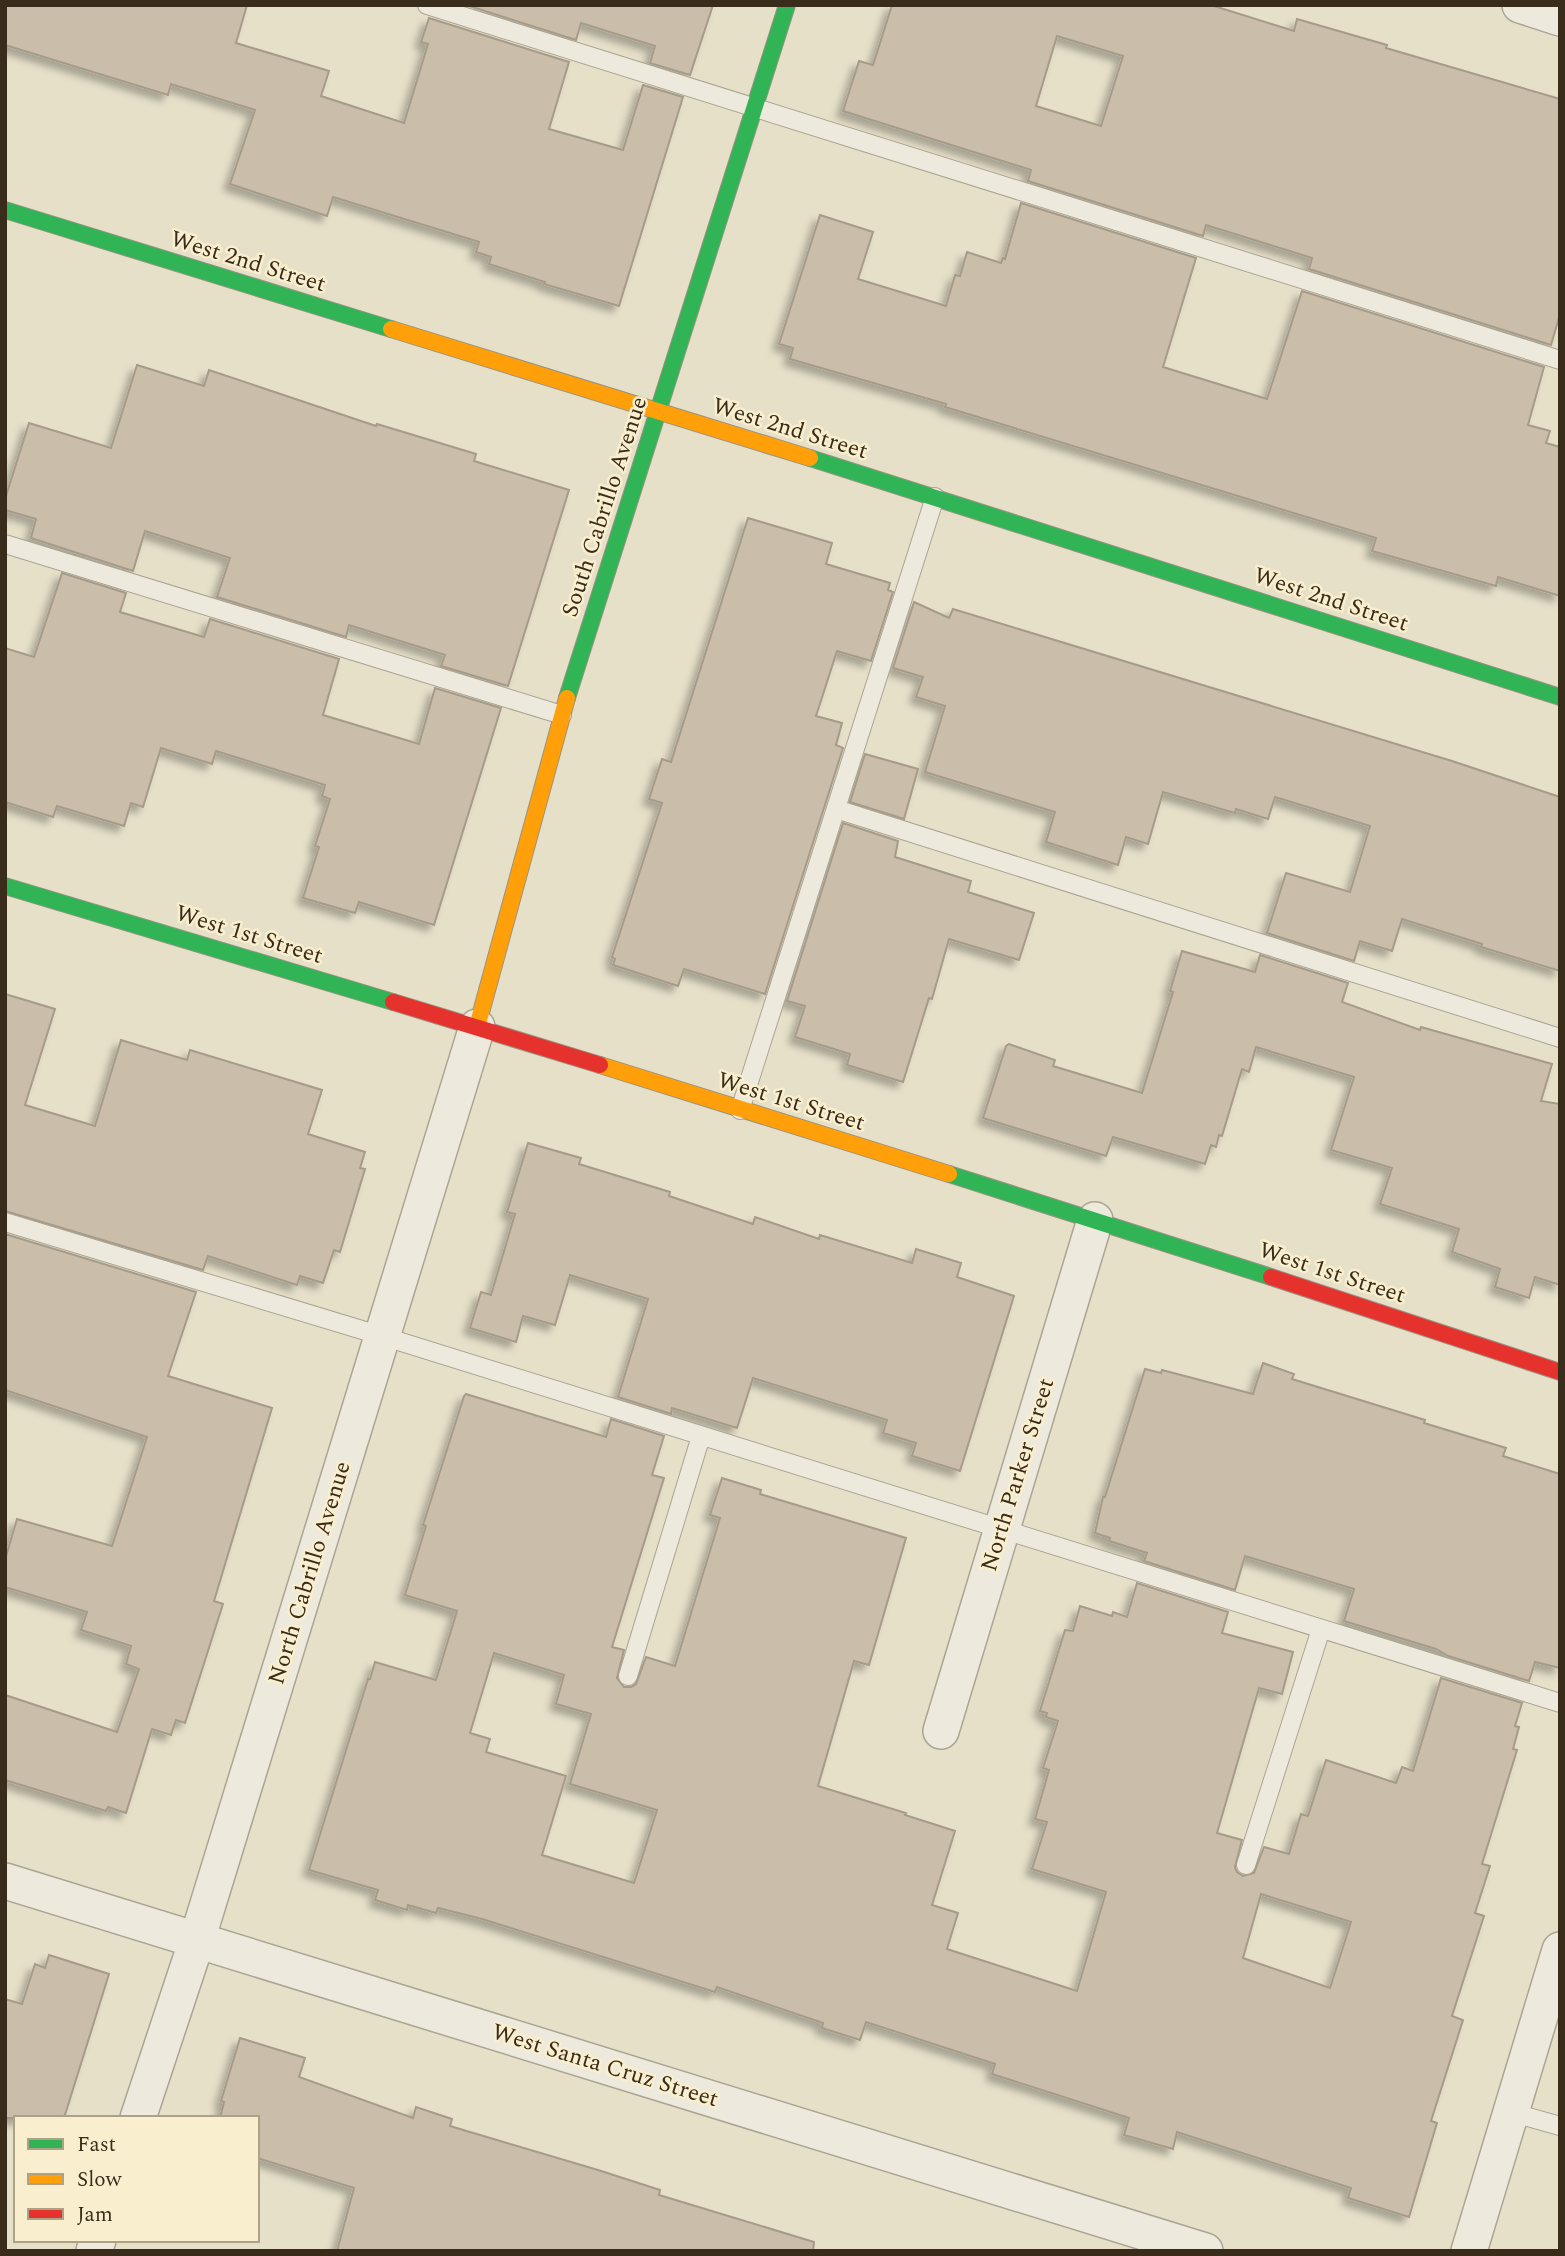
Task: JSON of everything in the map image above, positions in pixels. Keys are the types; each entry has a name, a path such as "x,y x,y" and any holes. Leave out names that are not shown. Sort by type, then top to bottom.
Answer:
{"street":[{"name":"South Cabrillo Avenue","path":"477,1027 562,715 787,5"},
{"path":"1520,5 1560,18"},
{"name":"West 2nd Street","path":"5,211 935,497 1560,696"},
{"name":"West 1st Street","path":"5,887 477,1027 1096,1220 1560,1372"},
{"name":"North Cabrillo Avenue","path":"139,2116 197,1940 477,1027"},
{"name":"North Parker Street","path":"941,1731 1096,1220"},
{"name":"West Santa Cruz Street","path":"5,1881 1205,2251"},
{"path":"1469,2251 1560,1950"}],"lane":[{"path":"427,5 1560,360"},
{"path":"740,1110 935,497"},
{"path":"5,544 562,715"},
{"path":"836,809 1560,1038"},
{"path":"5,1222 383,1336 1560,1703"},
{"path":"628,1676 701,1436"},
{"path":"1246,1865 1321,1629"},
{"path":"1510,2112 1560,2126"}],"building":[{"path":"5,5 247,5 236,43 329,71 321,96 404,123 428,44 421,42 429,18 569,62 549,129 623,150 643,85 683,97 619,306 544,284 545,282 489,264 491,257 476,252 479,242 333,197 327,216 230,184 255,110 171,84 168,95 5,45"},
{"path":"466,5 713,5 690,75 650,63 655,46 581,23 576,40"},
{"path":"892,5 1211,5 1294,31 1297,19 1560,99 1560,314 1551,345 1309,269 1312,258 1206,225 1203,236 1028,181 1031,170 843,111 859,61 873,65","holes":["1057,36 1123,56 1101,126 1036,106"]},
{"path":"1021,203 1196,258 1163,367 1267,399 1302,291 1544,367 1528,425 1550,431 1546,443 1560,447 1560,596 1498,577 1496,586 1372,551 1376,538 945,407 946,404 790,359 793,348 779,344 820,215 873,232 858,279 946,306 955,275 960,276 967,252 1001,263 1003,258 1005,259"},
{"path":"137,365 204,386 209,370 376,426 377,424 476,454 474,461 569,490 508,686 441,666 445,655 349,625 346,637 217,597 230,558 145,531 133,571 31,538 36,519 5,510 5,499 29,423 111,448"},
{"path":"748,518 832,543 826,564 890,583 888,590 893,592 871,661 837,651 816,716 842,723 836,745 843,748 765,994 684,969 678,986 613,965 615,959 612,957 662,803 649,799 662,759 671,762"},
{"path":"62,573 126,593 120,612 204,637 210,619 339,659 323,715 419,744 435,688 501,708 434,925 359,902 355,913 303,898 319,847 315,846 330,799 322,796 325,785 216,751 212,764 161,748 143,807 131,803 124,826 57,806 53,817 5,802 5,648 34,657"},
{"path":"914,602 949,618 953,609 1452,761 1560,797 1560,971 1402,919 1392,951 1360,941 1354,961 1267,933 1286,873 1350,892 1370,826 1275,797 1268,819 1236,809 1235,813 1163,792 1148,844 1126,837 1118,865 1046,842 1055,812 925,772 945,706 916,697 923,677 893,668"},
{"path":"865,754 918,769 904,819 850,802"},
{"path":"843,823 898,841 895,857 971,881 968,892 1034,913 1019,960 949,939 932,999 929,998 903,1082 847,1065 850,1054 795,1037 805,1006 787,1001"},
{"path":"1182,951 1255,972 1260,955 1348,983 1342,1002 1420,1030 1421,1027 1552,1064 1541,1101 1560,1104 1560,1285 1535,1277 1529,1298 1495,1287 1500,1269 1452,1252 1459,1229 1380,1204 1392,1168 1331,1150 1354,1077 1256,1047 1249,1072 1242,1069 1222,1136 1219,1135 1216,1147 1211,1145 1205,1164 1113,1137 1106,1156 983,1118 1006,1046 1009,1044 1055,1060 1053,1066 1142,1093 1173,992 1170,991"},
{"path":"5,994 55,1009 25,1105 95,1126 121,1040 187,1060 190,1050 322,1090 308,1134 365,1152 360,1168 365,1169 340,1252 334,1250 323,1283 300,1276 297,1285 208,1256 203,1270 5,1211"},
{"path":"528,1143 581,1158 579,1164 670,1192 669,1196 753,1224 755,1217 819,1239 820,1235 912,1263 916,1249 961,1263 957,1277 1014,1296 960,1471 912,1456 916,1443 883,1433 887,1420 753,1378 737,1428 672,1408 671,1414 618,1397 648,1299 570,1275 555,1325 523,1316 516,1342 470,1328 481,1292 491,1295 515,1214 507,1212"},
{"path":"5,1234 196,1292 168,1376 272,1408 214,1601 223,1604 185,1723 176,1720 171,1735 152,1729 126,1813 108,1807 106,1811 5,1780 5,1695 117,1732 139,1669 126,1664 131,1646 81,1630 87,1612 5,1587 5,1560 17,1519 112,1546 147,1437 5,1390"},
{"path":"1263,1363 1294,1374 1292,1379 1506,1448 1503,1456 1560,1474 1560,1668 1535,1662 1529,1681 1344,1621 1354,1589 1245,1556 1235,1590 1144,1561 1147,1553 1109,1541 1110,1538 1095,1533 1103,1497 1145,1369 1161,1373 1162,1370 1253,1394"},
{"path":"466,1394 606,1437 611,1419 664,1436 652,1475 664,1478 612,1647 624,1650 617,1678 624,1687 636,1684 646,1657 675,1666 720,1518 710,1515 722,1478 761,1490 760,1494 906,1538 869,1665 854,1661 818,1786 955,1831 932,1905 958,1913 947,1949 1077,1991 1106,1892 1032,1869 1047,1822 1035,1819 1049,1770 1043,1768 1058,1721 1046,1717 1047,1713 1040,1711 1065,1630 1073,1631 1080,1606 1112,1616 1113,1612 1127,1617 1137,1583 1228,1612 1222,1633 1293,1652 1282,1694 1259,1688 1217,1833 1242,1840 1235,1867 1243,1876 1254,1873 1264,1847 1289,1854 1301,1814 1308,1816 1326,1760 1396,1783 1402,1767 1413,1771 1441,1678 1522,1703 1515,1726 1519,1727 1513,1749 1517,1750 1482,1864 1490,1866 1475,1913 1484,1916 1452,2016 1463,2020 1431,2121 1437,2123 1409,2217 1348,2198 1351,2188 1177,2132 1173,2149 1124,2135 1129,2118 992,2074 995,2064 866,2022 860,2040 822,2028 823,2023 717,1987 715,1992 482,1919 438,1908 436,1913 408,1905 407,1910 375,1900 378,1890 309,1870 375,1662 436,1680 457,1611 405,1595 426,1526 423,1525","holes":["494,1653 564,1675 556,1704 591,1714 570,1784 657,1810 634,1883 542,1855 566,1776 486,1752 490,1739 470,1733","1261,1894 1351,1922 1330,1988 1243,1958"]},
{"path":"49,1955 109,1974 65,2116 5,2118 5,1999 22,2004 35,1964 45,1968"},
{"path":"240,2038 305,2058 299,2077 413,2118 416,2107 452,2119 450,2126 598,2170 660,2190 659,2195 814,2242 813,2251 337,2251 354,2188 259,2159 259,2116 220,2116 224,2102 221,2101"}],"traffic: fast":[{"path":"567,698 787,5"},
{"path":"5,210 391,329"},
{"path":"810,458 1560,697"},
{"path":"5,886 393,1002"},
{"path":"949,1174 1271,1277"}],"traffic: slow":[{"path":"391,329 810,458"},
{"path":"477,1027 567,698"},
{"path":"600,1065 949,1174"}],"traffic: jam":[{"path":"393,1002 600,1065"},
{"path":"1271,1277 1560,1372"}]}
